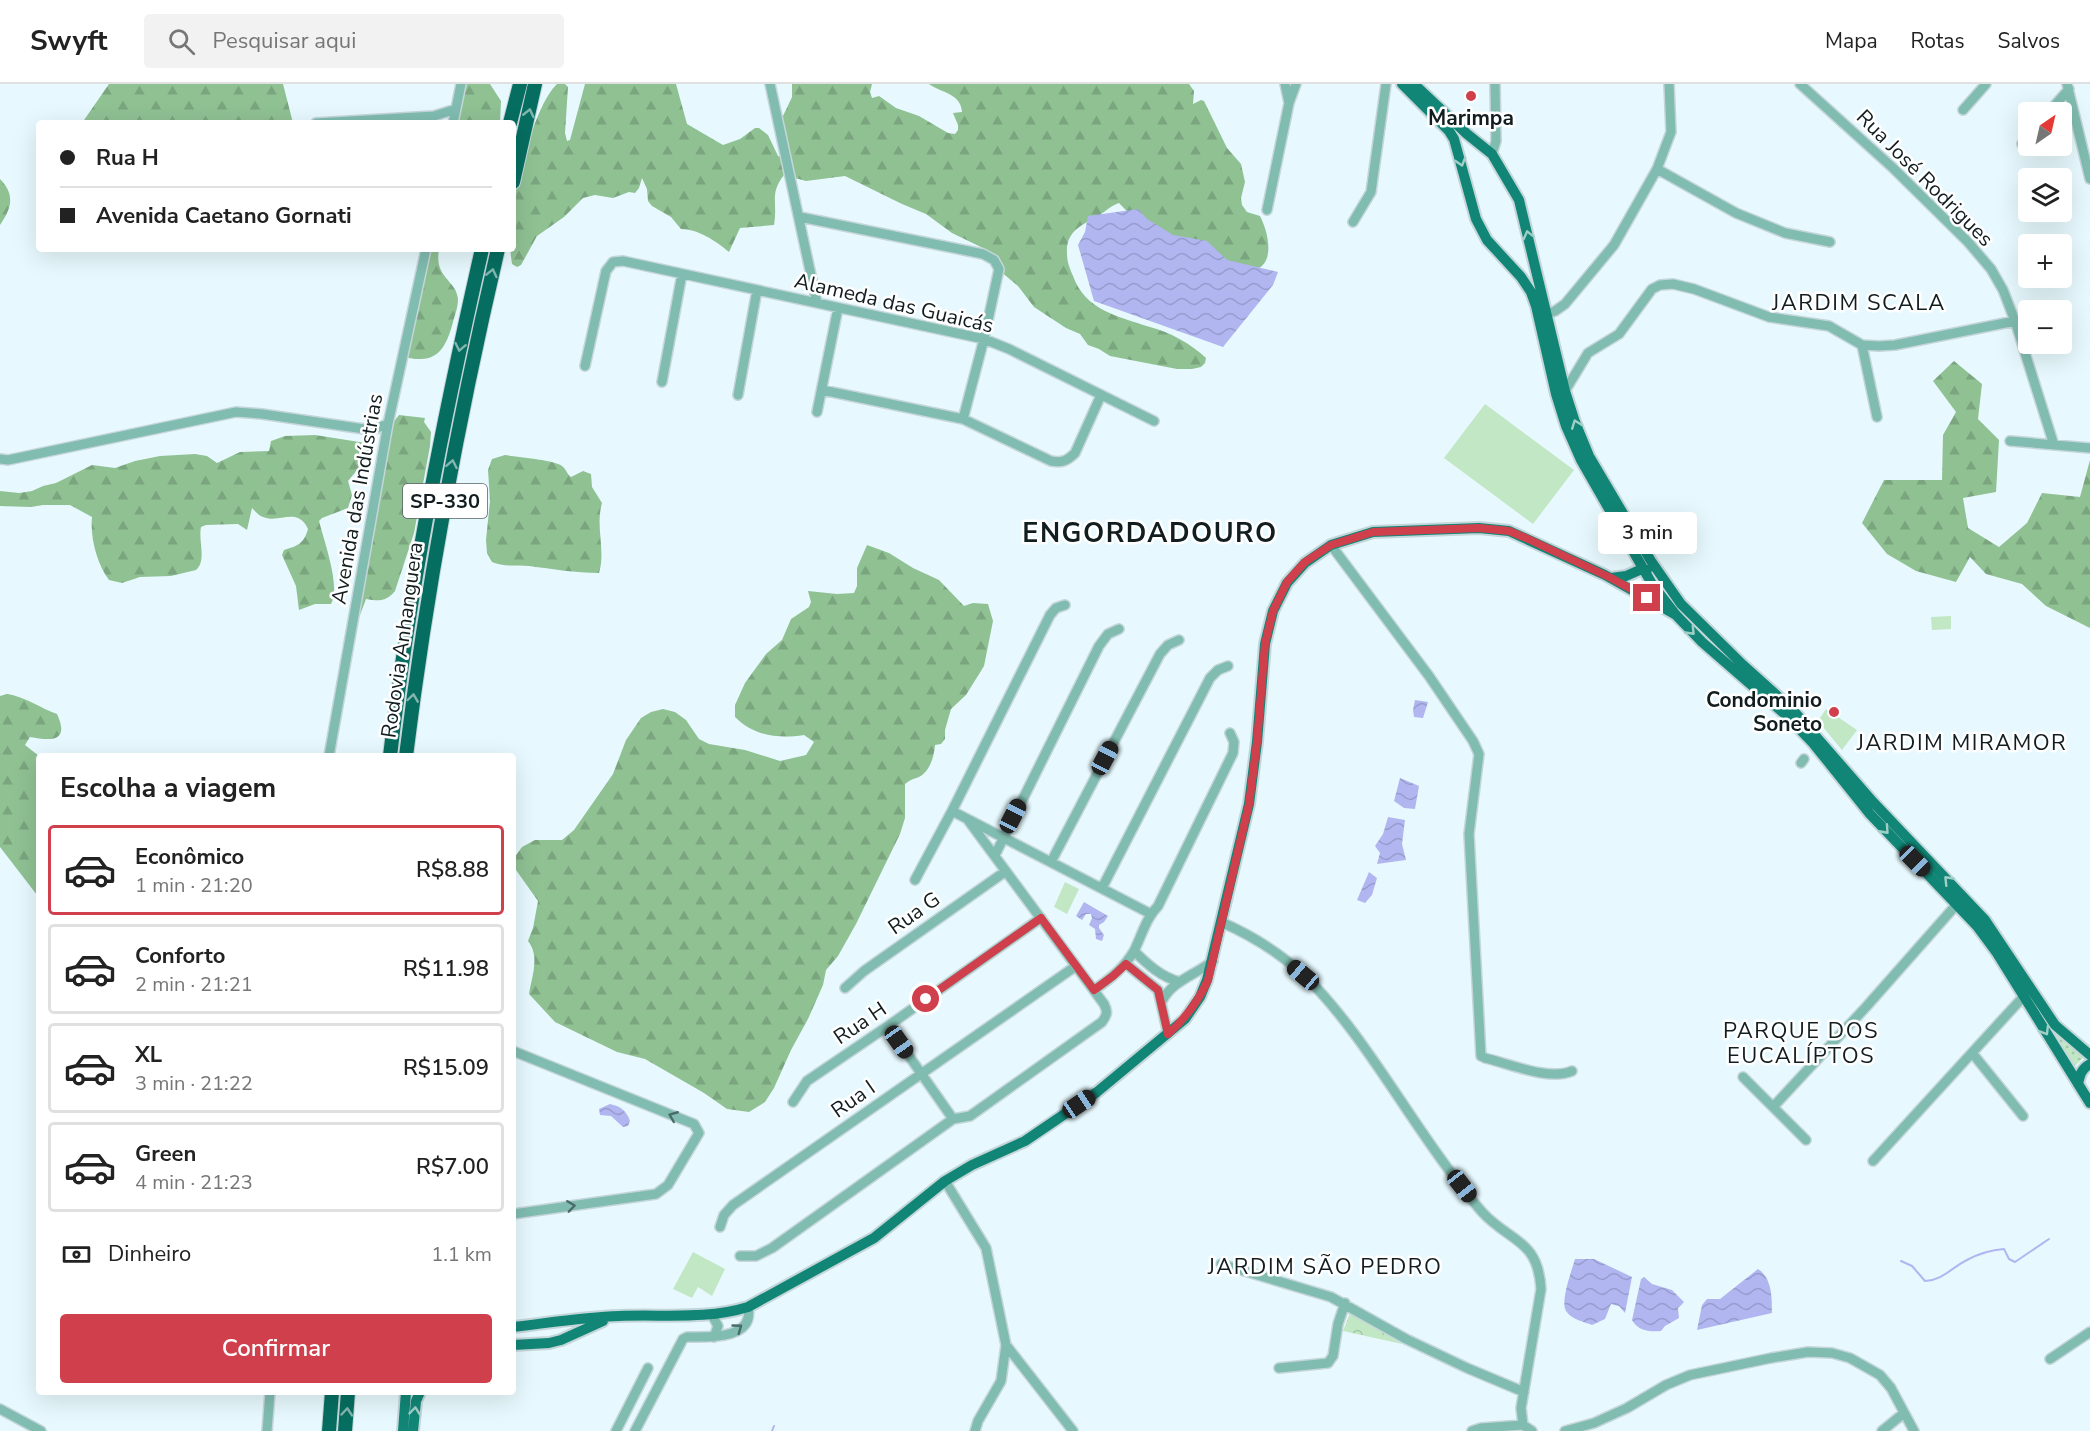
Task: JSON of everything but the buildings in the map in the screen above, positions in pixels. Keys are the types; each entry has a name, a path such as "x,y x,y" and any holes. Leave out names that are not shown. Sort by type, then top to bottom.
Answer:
{"highway":[{"path":"511,120 520,84"},
{"path":"516,169 535,84"},
{"name":"Rodovia Anhanguera","path":"390,753 409,621 429,505 451,387 481,252"},
{"name":"Rodovia Anhanguera","path":"406,753 424,623 444,505 497,252"},
{"path":"329,1431 332,1395"},
{"path":"345,1431 348,1395"}],"main road":[{"path":"1402,84 1449,131 1454,139 1476,219 1487,240 1521,277 1543,316 1565,391 1589,456 1651,561 1681,604"},
{"path":"1414,84 1491,154 1519,200 1536,271 1556,394 1566,426 1581,460 1642,569 1676,615 1702,642 1786,715 1813,743 1870,814 1977,926 1997,953 2090,1103"},
{"path":"1521,277 1530,276 1536,271"},
{"path":"516,1327 614,1316 712,1315 748,1307 874,1238 945,1181 1025,1141 1097,1092 1185,1019 1208,980 1249,804 1265,644 1273,611 1287,582 1305,562 1331,545 1373,532 1479,528 1509,531 1611,578 1676,615"},
{"path":"1611,578 1642,569 1649,571 1718,641 1792,709 1873,802 1985,920 2055,1025 2090,1055"},
{"path":"1631,574 1632,590"},
{"path":"2078,1084 2080,1074 2090,1064"},
{"path":"516,1345 561,1340 614,1316"},
{"path":"549,1323 555,1333 549,1343"},
{"path":"406,1395 406,1430"},
{"path":"406,1430 419,1395"}],"street":[{"path":"454,120 461,84"},
{"path":"770,84 818,303"},
{"path":"1285,84 1289,103"},
{"path":"1267,210 1289,103 1296,84"},
{"path":"1353,222 1371,192 1386,84"},
{"path":"1491,154 1496,141 1495,84"},
{"path":"1543,316 1565,304 1614,245 1657,169 1671,132 1669,84"},
{"name":"Rua José Rodrigues","path":"1800,84 1893,168 1968,242 1991,269 2003,290 2015,321 2054,445"},
{"path":"1964,110 1986,84"},
{"path":"2056,102 2068,86"},
{"path":"2068,86 2090,179"},
{"path":"399,120 434,116 456,109"},
{"path":"1657,169 1736,213 1785,233 1830,242"},
{"path":"800,217 983,254 994,260 999,269 963,419"},
{"name":"Avenida das Indústrias","path":"330,753 388,424 425,252"},
{"name":"Alameda das Guaicás","path":"585,366 606,272 613,262 623,261 984,339 1010,349 1154,421"},
{"path":"662,382 682,274"},
{"path":"1565,391 1588,353 1619,334 1652,289 1660,285 1673,284 1694,289 1769,317 1830,326 1862,345 1895,345 2015,321"},
{"path":"738,395 757,290"},
{"path":"818,412 838,308"},
{"path":"1862,345 1877,417"},
{"path":"822,390 963,419 1051,461 1060,462 1068,460 1075,453 1101,395"},
{"path":"0,459 8,460 236,412 371,430 388,424"},
{"path":"2010,441 2090,448"},
{"path":"1331,545 1429,676 1473,741 1479,754 1469,834 1481,1056 1547,1074 1563,1075 1572,1071"},
{"path":"915,880 1050,615 1056,608 1065,605"},
{"path":"995,855 1099,646 1108,634 1119,629"},
{"path":"1051,862 1160,654 1168,645 1179,640"},
{"path":"1102,888 1210,678 1218,670 1228,666"},
{"path":"1094,990 1126,964 1150,914 1158,906 1233,753 1234,742 1230,733"},
{"path":"952,811 1150,914"},
{"path":"740,1256 756,1256 772,1248 952,1119 970,1116 1102,1022 1106,1016 1107,1010 1094,990 968,820"},
{"name":"Rua G","path":"845,988 864,971 1006,871"},
{"path":"1773,1107 1957,904"},
{"name":"Rua H","path":"793,1102 807,1081 1041,918"},
{"path":"1221,922 1253,938 1281,956 1327,999 1434,1150 1483,1213 1526,1247 1534,1259 1540,1276 1541,1289 1521,1408 1527,1428 1482,1428 1472,1431"},
{"path":"1134,951 1160,974 1180,982"},
{"path":"1162,1001 1172,986 1199,972 1213,961"},
{"path":"1126,964 1158,990 1168,1034"},
{"name":"Rua I","path":"720,1227 724,1215 733,1205 1076,966"},
{"path":"1874,1161 2024,996"},
{"path":"888,1026 952,1119"},
{"path":"516,1052 694,1124 699,1133 668,1185 656,1194 516,1214"},
{"path":"1973,1054 2023,1116"},
{"path":"1743,1077 1806,1140"},
{"path":"945,1181 986,1248 1006,1345 1001,1381 978,1421 975,1431"},
{"path":"1221,1264 1331,1297 1406,1339 1524,1392"},
{"path":"1279,1368 1328,1363 1333,1356 1338,1324 1345,1303"},
{"path":"635,1431 683,1339 687,1336 725,1336 736,1332 745,1324 749,1314 748,1307"},
{"path":"712,1315 718,1326 714,1337"},
{"path":"2049,1359 2090,1332"},
{"path":"1006,1345 1073,1431"},
{"path":"1565,1431 1594,1423 1628,1408 1666,1385 1690,1375 1808,1352 1832,1353 1851,1358 1881,1375 1891,1388 1914,1431"},
{"path":"616,1431 647,1370 661,1380"},
{"path":"267,1431 270,1395"},
{"path":"0,1409 41,1431"},
{"path":"1882,1431 1904,1413"}],"green space":[{"path":"109,84 283,84 292,120 84,120"},
{"path":"462,84 490,84 501,101 500,120 453,120"},
{"path":"557,84 565,84 568,87 565,133 567,141 570,140 585,84 676,84 687,124 723,145 740,139 755,128 759,128 768,135 778,156 781,157 783,116 792,97 792,84 872,84 870,92 872,98 879,96 896,108 919,116 948,133 955,134 958,125 953,113 962,112 961,106 954,97 929,84 1189,84 1194,91 1193,104 1204,101 1227,148 1241,164 1245,182 1241,198 1242,205 1247,212 1260,216 1267,236 1268,252 1263,265 1252,271 1243,271 1148,233 1119,203 1073,232 1067,245 1068,260 1078,288 1094,304 1104,310 1173,335 1187,343 1206,358 1201,367 1192,369 1177,369 1110,356 1088,345 1080,334 1066,328 1034,307 1018,286 1000,271 987,250 952,233 926,214 845,176 806,181 784,175 775,193 774,225 740,228 729,252 706,236 681,229 671,217 652,206 648,201 647,189 642,178 635,193 629,192 613,198 595,195 583,198 564,217 537,236 521,265 517,267 512,264 510,252 516,252 518,181 534,126 549,94"},
{"path":"0,179 8,191 10,202 0,225"},
{"path":"423,252 439,252 442,273 453,287 458,299 451,329 442,348 433,356 413,359 405,356"},
{"path":"1954,361 1982,384 1978,419 1999,440 1996,492 1963,498 1968,528 1999,547 2027,523 2042,493 2080,497 2090,460 2090,628 2046,606 2022,584 1986,574 1970,557 1956,582 1916,571 1887,554 1862,523 1884,480 1942,480 1943,435 1956,412 1933,381"},
{"path":"1485,404 1574,470 1533,524 1444,458"},
{"path":"399,415 425,418 424,422 431,432 414,533 395,591 382,600 366,599 360,615 356,616 354,588 363,557 388,429"},
{"path":"315,435 372,444 368,457 348,481 352,495 348,508 319,521 333,576 334,596 331,604 315,604 299,610 296,586 282,555 284,550 299,544 306,534 308,529 299,518 269,519 260,516 252,508 247,530 238,524 201,527 202,556 196,570 171,576 140,577 122,583 109,580 101,566 93,542 92,517 70,505 0,506 0,491 19,493 32,491 56,483 92,465 115,468 160,456 195,454 207,456 217,463 240,452 269,451 271,441 285,436"},
{"path":"505,455 558,464 571,477 583,471 591,474 592,487 602,503 599,573 492,562 487,553 486,540 490,501 488,470 492,459"},
{"path":"867,545 889,553 939,580 964,606 973,603 988,604 993,621 984,666 966,695 951,709 945,739 941,744 935,745 929,767 919,777 905,784 905,818 900,834 856,924 838,956 826,970 823,985 774,1088 765,1102 749,1112 727,1109 645,1059 617,1052 555,1022 529,994 534,953 528,941 538,901 516,870 516,855 522,847 535,840 562,840 574,830 613,774 626,740 641,718 651,712 663,709 675,712 686,720 699,739 709,744 745,750 780,761 806,755 814,742 804,735 785,737 758,732 735,717 735,705 745,683 766,654 782,640 791,619 809,607 811,602 808,591 854,593 857,586 857,568"},
{"path":"1951,616 1951,629 1932,630 1931,617"},
{"path":"7,694 20,697 57,714 60,723 60,735 56,738 30,737 25,745 36,754 36,894 0,847 0,696"},
{"path":"1826,709 1857,730 1842,750 1818,721"},
{"path":"1065,882 1079,889 1067,914 1054,907"},
{"path":"2050,1028 2084,1057 2073,1068"},
{"path":"693,1252 725,1269 712,1296 698,1287 692,1298 673,1289"},
{"path":"1350,1313 1356,1314 1402,1344 1343,1331"}],"water":[{"path":"1138,209 1147,219 1173,235 1207,241 1227,260 1278,272 1273,285 1223,347 1094,301 1078,245 1085,232 1088,216"},
{"path":"1415,700 1428,702 1423,718 1414,717"},
{"path":"1400,778 1419,786 1415,809 1404,808 1394,801"},
{"path":"1388,817 1405,820 1402,844 1406,860 1377,864 1380,853 1375,846 1383,834"},
{"path":"1369,872 1377,878 1372,895 1365,903 1357,900"},
{"path":"1084,902 1108,916 1099,925 1104,935 1102,941 1096,939 1095,929 1089,925 1091,914 1086,914 1082,920 1076,916"},
{"path":"610,1104 625,1112 630,1121 628,1126 623,1127 611,1116 600,1115 599,1109"},
{"path":"1575,1259 1594,1259 1632,1277 1625,1313 1619,1306 1611,1304 1605,1319 1592,1325 1568,1314 1564,1300"},
{"path":"1758,1269 1769,1283 1772,1313 1697,1330 1702,1305 1707,1299 1720,1299"},
{"path":"1644,1277 1652,1284 1672,1290 1684,1302 1678,1308 1679,1318 1661,1331 1644,1330 1632,1320 1641,1279"}],"waterway":[{"path":"1901,1261 1912,1266 1925,1281 1942,1276 1961,1263 1994,1250 2004,1249 2009,1259 2015,1262 2049,1239"},
{"path":"772,1431 774,1426"}],"place":[{"name":"Marimpa","path":"1471,96"},
{"name":"Condominio Soneto","path":"1834,712"}],"district":[{"name":"JARDIM SCALA","path":"1859,303"},
{"name":"ENGORDADOURO","path":"1150,533"},
{"name":"JARDIM MIRAMOR","path":"1962,743"},
{"name":"PARQUE DOS EUCALÍPTOS","path":"1801,1044"},
{"name":"JARDIM SÃO PEDRO","path":"1325,1267"}],"route":[{"path":"926,999 1041,918 1094,990 1126,964 1158,990 1168,1034 1185,1019 1208,980 1249,804 1265,644 1273,611 1287,582 1305,562 1331,545 1373,532 1448,528 1509,531 1605,575 1647,598"}]}
